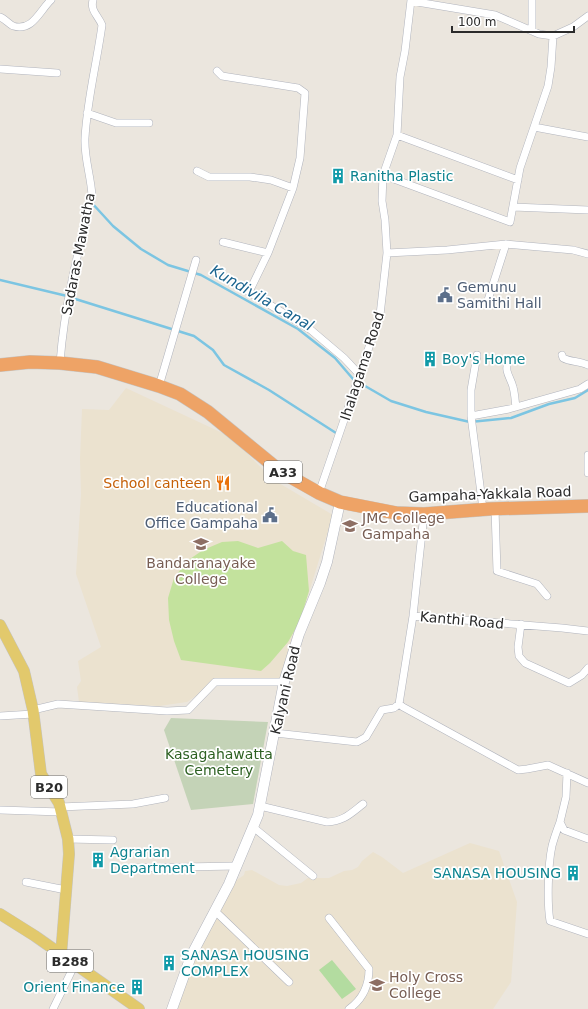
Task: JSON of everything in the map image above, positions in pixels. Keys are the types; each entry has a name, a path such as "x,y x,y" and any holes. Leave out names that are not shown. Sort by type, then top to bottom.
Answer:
{"highway":[{"name":"Gampaha-Yakkala Road","path":"0,365 30,362 60,363 97,367 180,394 208,412 280,471 319,493 340,502 396,513 424,514 489,509 588,506"}],"main road":[{"name":"B20","path":"0,625 24,671 33,712 40,774 60,809 68,839 69,854 61,955"},
{"name":"B288","path":"0,914 35,936 139,1009"}],"street":[{"path":"0,17 6,19 12,26 21,27 36,19 51,0"},
{"path":"532,0 532,31"},
{"path":"411,1 496,15 539,34 553,36 573,27 588,16"},
{"name":"Ihalagama Road","path":"319,493 380,315 386,253 385,220 382,201 383,175 397,135 400,77 405,51 411,1"},
{"name":"Sadaras Mawatha","path":"60,363 61,343 73,272 92,196 92,186 86,166 84,139 102,25 100,19 93,12 90,2"},
{"path":"383,175 510,222 520,168 548,86 553,36"},
{"path":"0,69 57,73"},
{"path":"217,71 222,76 298,88 305,93 300,158 293,188 268,253 249,292 312,330 344,358 360,375"},
{"path":"87,113 116,123 149,123"},
{"path":"534,127 588,137"},
{"path":"397,135 518,180"},
{"path":"197,171 209,177 250,176 293,188"},
{"path":"512,207 588,210"},
{"path":"223,242 268,253"},
{"path":"386,253 447,250 506,244 573,250 588,254"},
{"path":"488,300 506,244"},
{"path":"159,386 196,260"},
{"path":"477,355 471,390 471,416 489,509 496,571 537,584 547,596"},
{"path":"562,355 567,361 581,362 588,365"},
{"path":"508,362 506,367 507,374 514,389 516,407"},
{"path":"471,416 516,407 580,389 588,384"},
{"path":"588,455 588,473"},
{"name":"Kalyani Road","path":"172,1009 191,956 237,866 260,806 284,682 299,634 327,562 340,502"},
{"name":"Kanthi Road","path":"424,514 413,616 521,624 588,631"},
{"path":"274,732 358,742 366,738 382,710 394,708 399,704 413,616"},
{"path":"521,624 518,647 519,656 524,663 569,683 582,675 588,668"},
{"path":"0,716 33,712 58,704 167,711 188,710 216,682 284,682"},
{"path":"399,704 518,770 548,765 588,783"},
{"path":"567,773 566,797 551,853 550,921 588,934"},
{"path":"0,810 60,809 133,804 165,798"},
{"path":"260,806 326,822 337,821 347,817 363,804"},
{"path":"560,822 564,830 588,839"},
{"path":"253,827 313,876"},
{"path":"68,839 113,840"},
{"path":"127,868 237,866"},
{"path":"26,882 66,890"},
{"path":"215,911 289,982"},
{"path":"329,918 368,969 369,978 364,993 356,1004 349,1009"},
{"path":"53,1009 74,964"}],"shaded area":[{"name":"Bandaranayake College","path":"126,388 231,437 272,479 333,515 282,679 221,679 187,702 159,706 79,702 77,687 81,681 78,661 101,647 76,574 81,494 80,459 82,409 109,410"},
{"path":"470,843 499,851 517,902 511,982 493,1009 173,1009 179,990 234,882 244,875 245,871 252,870 279,885 287,886 301,883 308,878 329,878 344,871 352,870 358,867 362,861 373,852 403,873"}],"green space":[{"path":"238,541 258,548 282,541 293,551 306,555 309,591 300,621 288,642 261,671 181,660 174,641 169,620 168,598 174,578 187,561 203,550 222,542"},
{"name":"Kasagahawatta Cemetery","path":"171,718 268,722 253,804 191,810 164,730"},
{"path":"332,960 356,989 342,999 319,970"}],"waterway":[{"name":"Kundivila Canal","path":"91,202 113,226 141,249 168,265 201,275 298,329 335,358 353,379 391,401 426,412 470,422 511,418 549,404 575,398 588,390"},
{"path":"0,280 67,296"},
{"path":"69,297 194,336 213,350 224,365 269,390 336,433"}],"place":[{"name":"Ranitha Plastic","path":"338,176"},
{"name":"Gemunu Samithi Hall","path":"445,295"},
{"name":"Boy's Home","path":"430,359"},
{"name":"School canteen","path":"223,483"},
{"name":"Educational Office Gampaha","path":"270,515"},
{"name":"JMC College Gampaha","path":"350,526"},
{"name":"Bandaranayake College","path":"201,544"},
{"name":"Agrarian Department","path":"98,860"},
{"name":"SANASA HOUSING","path":"573,873"},
{"name":"SANASA HOUSING COMPLEX","path":"169,963"},
{"name":"Holy Cross College","path":"377,985"},
{"name":"Orient Finance","path":"137,987"}]}
